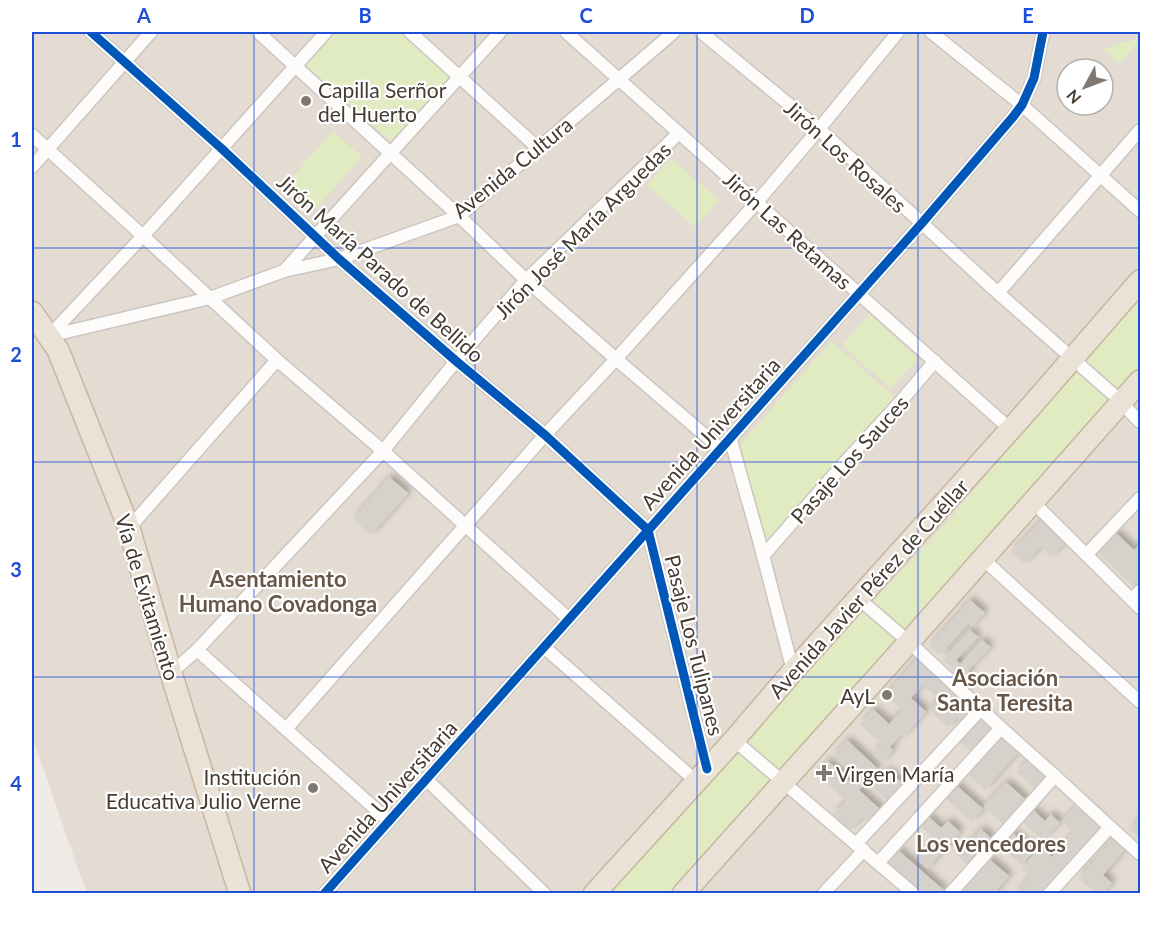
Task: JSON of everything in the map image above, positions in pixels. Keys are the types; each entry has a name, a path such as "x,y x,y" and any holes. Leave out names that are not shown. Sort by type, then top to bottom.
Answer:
{"highway":[{"name":"Avenida Javier Pérez de Cuéllar","path":"594,894 734,740 1140,281"},
{"name":"Vía de Evitamiento","path":"32,312 58,350 129,528 171,673 240,894"},
{"path":"683,894 1140,381"}],"street":[{"name":"Jirón María Parado de Bellido","path":"91,32 221,148 339,259 545,435 648,530"},
{"path":"32,167 151,32"},
{"path":"258,32 526,280 720,449"},
{"path":"49,336 143,236 326,32"},
{"path":"410,32 538,148"},
{"path":"284,271 500,32"},
{"name":"Jirón Las Retamas","path":"566,32 1010,429"},
{"name":"Avenida Cultura","path":"49,336 210,298 284,271 339,259 459,216 674,32"},
{"name":"Jirón Los Rosales","path":"701,32 819,129 1122,403 1140,422"},
{"path":"286,729 545,435 757,202 898,32"},
{"path":"931,32 1022,105 1140,211"},
{"name":"Avenida Universitaria","path":"324,894 1014,117 1034,78 1043,32"},
{"path":"998,293 1140,130"},
{"name":"Jirón José María Arguedas","path":"171,673 197,650 383,451 526,280 679,133"},
{"path":"32,135 277,360 383,451 569,619"},
{"path":"129,528 277,360"},
{"name":"Pasaje Los Sauces","path":"763,556 935,361"},
{"path":"730,437 793,671"},
{"path":"1087,554 1140,498"},
{"path":"1032,502 1138,600"},
{"name":"Pasaje Los Tulipanes","path":"648,530 702,775"},
{"path":"983,559 1140,702"},
{"path":"858,598 1140,854"},
{"path":"544,647 702,775"},
{"path":"197,650 389,821"},
{"path":"823,894 860,847 981,709"},
{"path":"878,863 1001,728"},
{"path":"734,740 914,894"},
{"path":"950,894 1055,776"},
{"path":"426,779 545,894"},
{"path":"1049,894 1110,827"}],"shaded area":[{"path":"32,32 1140,32 1140,893 88,893 32,736"}],"green space":[{"path":"332,32 404,32 452,74 391,141 304,64"},
{"path":"1139,38 1140,40 1120,64 1115,57 1103,49 1110,49 1113,45"},
{"path":"333,131 362,157 316,209 287,183"},
{"path":"671,158 719,200 695,227 647,185"},
{"path":"1140,295 1140,367 671,893 609,894 740,745 948,521"},
{"path":"869,314 918,358 891,389 842,345"},
{"path":"831,341 895,398 765,543 739,446"}],"building":[{"path":"389,477 408,493 371,535 353,519"},
{"path":"1043,519 1066,542 1051,557 1041,547 1024,564 1011,552"},
{"path":"1115,532 1134,550 1140,544 1140,586 1137,590 1097,551"},
{"path":"970,600 985,613 972,626 968,623 940,655 929,646"},
{"path":"970,630 978,637 956,660 960,664 982,640 990,647 968,671 970,673 964,680 943,660"},
{"path":"918,657 976,711 965,723 958,717 948,727 929,709 939,699 923,685 911,698 926,712 903,737 901,735 890,747 893,750 882,763 873,754 882,744 860,724 873,709 889,724 902,710 885,695"},
{"path":"981,715 997,730 971,752 958,740"},
{"path":"1002,734 1020,750 985,790 966,773"},
{"path":"847,740 878,769 859,790 884,813 872,825 863,817 850,830 833,814 846,801 817,774 828,761 850,782 861,771 850,761 845,767 833,755"},
{"path":"1029,759 1048,776 1038,792 1017,772"},
{"path":"887,770 907,787 891,804 872,786"},
{"path":"1006,782 1028,802 1006,827 984,806"},
{"path":"956,785 983,809 972,822 945,798"},
{"path":"1079,802 1104,824 1043,894 1015,894 1031,875 1022,868 1040,847 1052,857 1073,832 1062,822"},
{"path":"1032,809 1045,821 1051,814 1060,823 1042,840 1022,821"},
{"path":"928,816 941,828 948,821 960,832 927,869 917,859 935,839 919,825"},
{"path":"1140,817 1140,839 1130,829"},
{"path":"981,829 995,842 970,868 957,855"},
{"path":"1012,832 1034,851 1021,865 1000,846"},
{"path":"1115,837 1127,847 1103,875 1112,883 1103,894 1096,894 1079,878"},
{"path":"898,850 948,894 919,894 886,864"},
{"path":"989,859 1009,876 996,891 999,894 959,894"}],"cycle path":[{"path":"91,32 221,148 339,259 545,435 648,530 707,769"},
{"path":"324,894 922,223 1013,117 1022,105 1034,78 1043,32"}],"place":[{"name":"Capilla Serñor del Huerto","path":"306,101"},
{"name":"AyL","path":"887,695"},
{"name":"Virgen María","path":"824,773"},
{"name":"Institución Educativa Julio Verne","path":"313,788"}],"district":[{"name":"Asentamiento Humano Covadonga","path":"278,590"},
{"name":"Asociación Santa Teresita","path":"1005,690"},
{"name":"Los vencedores","path":"991,843"}]}
